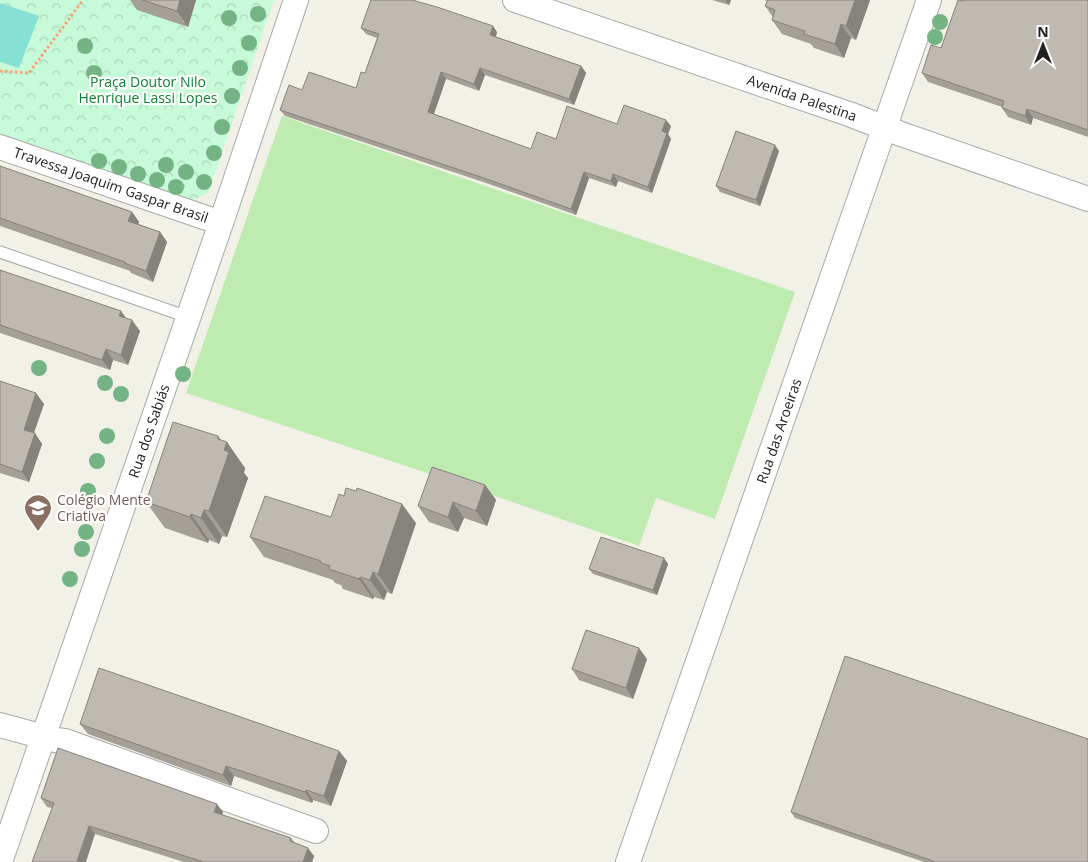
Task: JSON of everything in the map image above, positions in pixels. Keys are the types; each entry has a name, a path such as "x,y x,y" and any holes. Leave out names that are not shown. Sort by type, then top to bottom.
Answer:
{"street":[{"name":"Rua dos Sabiás","path":"0,862 296,0"},
{"name":"Avenida Palestina","path":"515,0 1088,198"},
{"name":"Rua das Aroeiras","path":"628,862 930,0"},
{"name":"Travessa Joaquim Gaspar Brasil","path":"0,147 221,223"},
{"path":"0,725 65,741 316,831"}],"lane":[{"path":"0,252 188,317"}],"path":[{"path":"0,71 30,72 83,0"}],"green space":[{"name":"Praça Doutor Nilo Henrique Lassi Lopes","path":"0,0 274,0 208,193 191,201 0,134"},
{"path":"282,116 795,292 715,519 656,498 639,546 186,393"}],"shaded area":[{"path":"0,3 39,16 19,68 0,62"}],"building":[{"path":"142,0 180,0 177,11"},
{"path":"371,0 412,0 437,7 493,26 490,35 581,66 569,99 480,68 474,84 441,72 428,112 531,149 537,132 556,139 567,106 617,124 624,105 666,120 662,131 667,133 648,187 613,174 611,181 584,172 571,209 280,110 289,85 302,90 309,72 356,88 361,72 365,73 379,34 361,28"},
{"path":"768,0 855,0 846,26 841,24 835,44 804,34 805,31 772,20 775,10 765,6"},
{"path":"958,0 1088,0 1088,130 1027,109 1025,116 1002,108 1004,101 922,73 931,45 941,48"},
{"path":"736,131 775,145 756,200 716,186"},
{"path":"0,166 132,212 128,221 160,232 146,271 0,218"},
{"path":"0,270 121,311 119,316 132,320 121,355 106,349 102,360 0,325"},
{"path":"0,381 36,393 24,430 35,433 22,472 0,464"},
{"path":"173,422 218,436 218,439 227,442 224,450 229,452 209,511 204,510 201,518 191,514 190,517 146,502"},
{"path":"432,467 485,485 476,511 453,502 448,517 418,506"},
{"path":"346,488 356,491 357,488 402,504 378,574 373,572 370,580 360,577 359,579 329,569 330,566 321,563 321,561 250,537 265,496 331,517 339,494 344,496"},
{"path":"601,537 664,558 653,590 589,569"},
{"path":"586,630 639,648 626,688 572,669"},
{"path":"845,656 1088,739 1088,862 936,862 791,812"},
{"path":"99,668 339,751 324,796 306,790 305,792 226,766 223,775 80,724"},
{"path":"58,748 217,804 214,812 291,838 290,841 308,848 303,862 204,862 89,826 77,861 81,862 32,862 54,803 41,798"}],"place":[{"name":"Colégio Mente Criativa","path":"38,532"}]}
